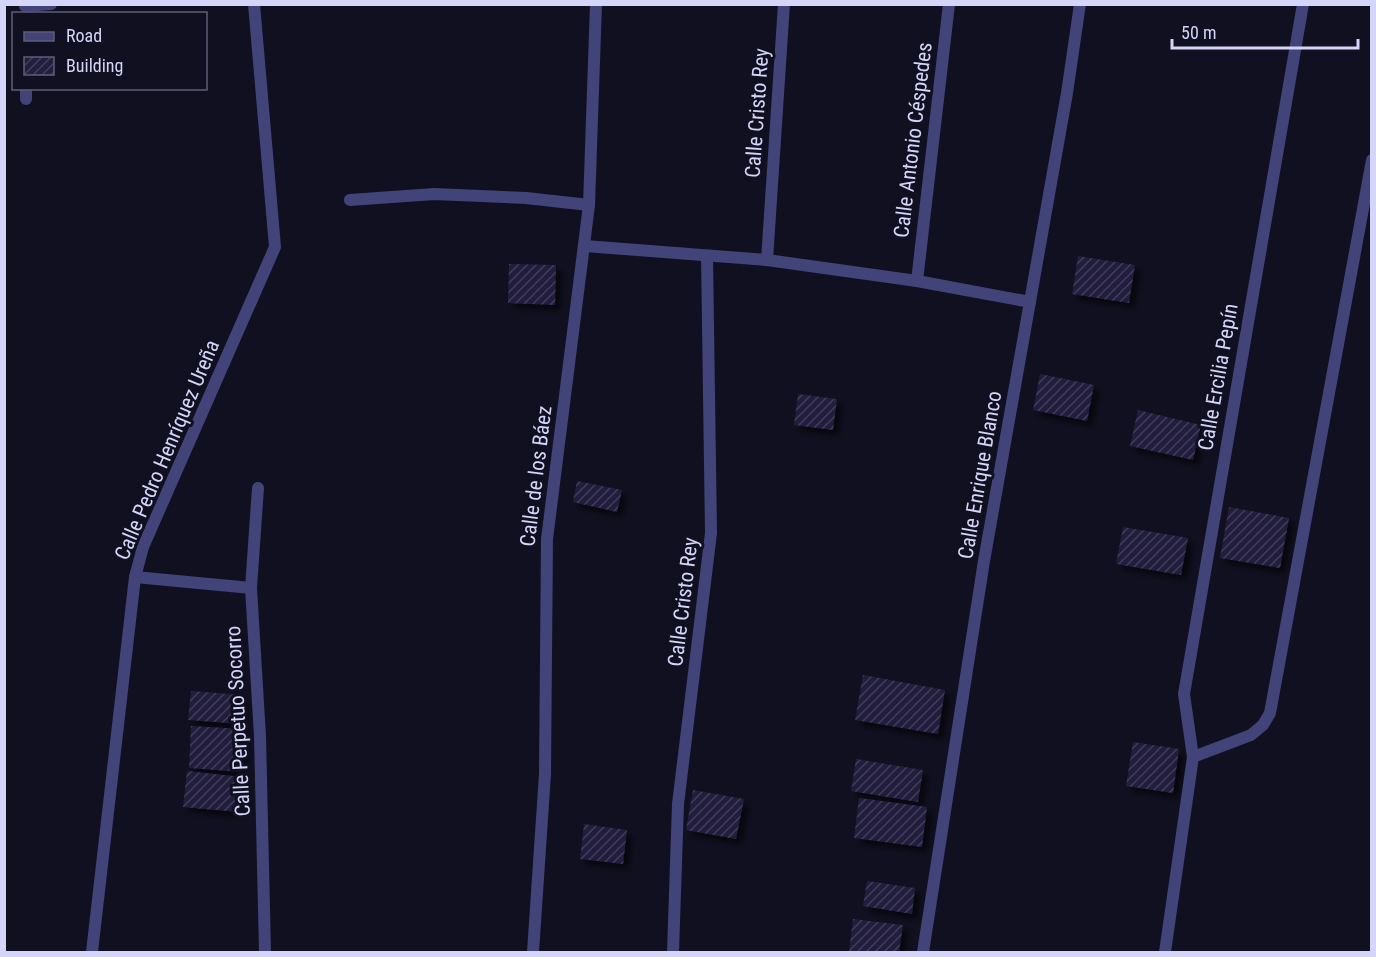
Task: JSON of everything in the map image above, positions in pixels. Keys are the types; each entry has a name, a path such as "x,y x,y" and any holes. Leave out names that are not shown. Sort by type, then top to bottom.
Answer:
{"street":[{"path":"25,8 51,4"},
{"name":"Calle Pedro Henríquez Ureña","path":"92,952 135,577 143,547 275,247 254,4"},
{"name":"Calle de los Báez","path":"533,952 545,774 547,539 589,205 596,4"},
{"name":"Calle Cristo Rey","path":"767,260 784,4"},
{"name":"Calle Antonio Céspedes","path":"916,281 949,4"},
{"name":"Calle Enrique Blanco","path":"923,952 984,561 1067,93 1080,4"},
{"name":"Calle Ercilia Pepín","path":"1166,952 1193,757 1184,694 1303,4"},
{"path":"1193,757 1251,735 1263,725 1270,713 1371,160"},
{"path":"350,200 434,194 526,198 589,205"},
{"path":"585,246 767,260 916,281 1030,302"},
{"name":"Calle Cristo Rey","path":"673,952 678,804 711,533 707,255"},
{"name":"Calle Perpetuo Socorro","path":"258,488 251,588 260,736 265,952"},
{"path":"135,577 251,588"}],"building":[{"path":"1078,256 1135,265 1129,303 1072,294"},
{"path":"509,264 556,265 555,305 508,303"},
{"path":"1040,374 1094,385 1087,421 1033,410"},
{"path":"798,394 837,399 833,430 794,425"},
{"path":"1138,410 1201,425 1193,460 1130,446"},
{"path":"577,481 622,490 617,512 573,502"},
{"path":"1229,507 1289,518 1280,568 1220,558"},
{"path":"1123,527 1188,538 1181,575 1116,564"},
{"path":"863,675 945,690 938,734 855,720"},
{"path":"191,691 242,695 240,724 188,720"},
{"path":"191,726 243,729 241,772 189,768"},
{"path":"1133,742 1179,749 1173,793 1126,786"},
{"path":"856,759 923,770 918,802 851,791"},
{"path":"187,771 242,777 238,812 183,807"},
{"path":"693,790 744,799 736,839 686,830"},
{"path":"859,798 927,807 922,847 854,838"},
{"path":"584,824 627,830 623,864 580,859"},
{"path":"867,881 915,888 912,914 863,906"},
{"path":"853,919 903,925 899,952 849,952"}]}
